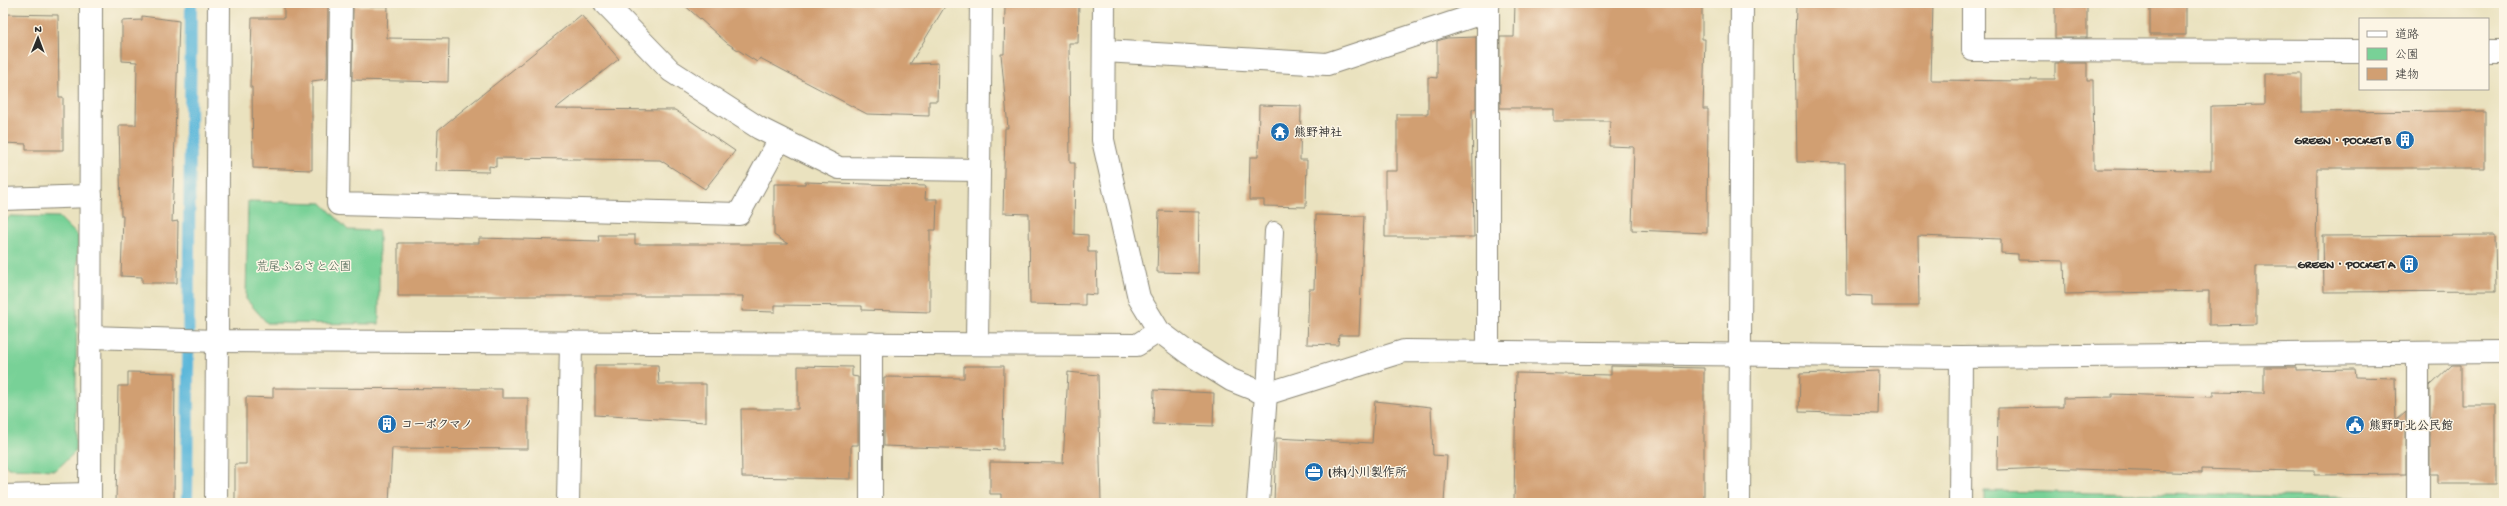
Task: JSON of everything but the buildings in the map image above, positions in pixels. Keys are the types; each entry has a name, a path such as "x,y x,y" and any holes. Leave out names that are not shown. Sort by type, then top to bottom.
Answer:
{"street":[{"path":"3,496 90,498 91,3"},
{"path":"216,503 212,341 219,3"},
{"path":"341,3 338,204 738,214 780,139"},
{"path":"605,3 671,71 758,128 839,168 979,170"},
{"path":"977,344 981,3"},
{"path":"1104,3 1103,140 1139,298 1159,330 1188,353 1231,380 1266,394 1404,352 1740,353 1961,357 2504,352"},
{"path":"1739,503 1742,3"},
{"path":"1973,3 1973,50 2359,51"},
{"path":"1104,51 1327,64 1488,7 1488,352"},
{"path":"2489,52 2504,52"},
{"path":"3,199 91,196"},
{"path":"90,336 212,341 1137,346 1159,330"},
{"path":"568,503 572,342"},
{"path":"871,344 871,503"},
{"path":"2418,352 2418,503"},
{"path":"1960,503 1961,357"},
{"path":"1258,503 1266,394"}],"lane":[{"path":"1266,394 1274,231"}],"green space":[{"name":"荒尾ふるさと公園","path":"248,201 322,203 348,230 379,231 379,324 267,323 246,299"},
{"path":"10,216 59,217 78,236 75,452 56,470 8,468 3,462 3,223"},
{"path":"1984,491 2385,498 2385,503 1984,503"}],"waterway":[{"path":"187,503 191,3"}],"place":[{"name":"熊野神社","path":"1280,132"},
{"name":"GREEN・POCKET B","path":"2405,140"},
{"name":"GREEN・POCKET A","path":"2409,264"},
{"name":"コーポクマノ","path":"387,424"},
{"name":"熊野町北公民館","path":"2355,425"},
{"name":"(株)小川製作所","path":"1314,472"}]}
